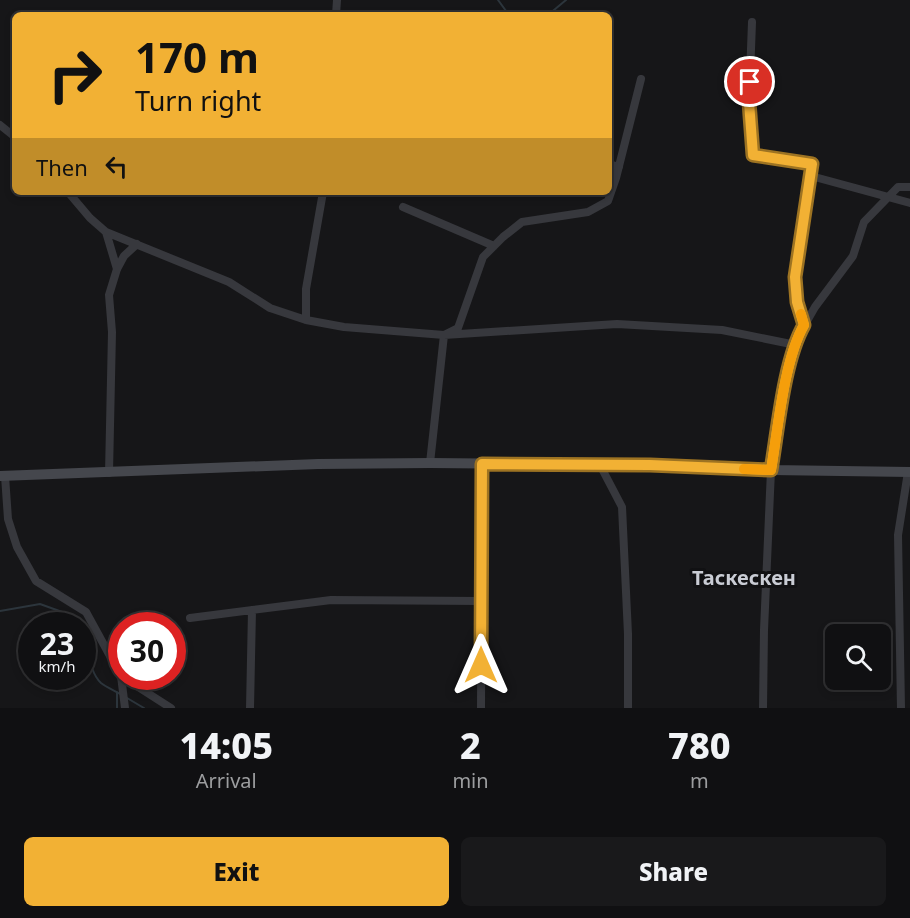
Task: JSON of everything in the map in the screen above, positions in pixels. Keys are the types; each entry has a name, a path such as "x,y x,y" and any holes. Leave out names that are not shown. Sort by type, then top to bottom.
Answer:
{"main road":[{"path":"3,476 318,464 600,465 909,472"}],"street":[{"path":"752,22 749,102 753,155 812,164 795,277 797,302 804,325"},
{"path":"612,189 641,79"},
{"path":"0,125 12,135"},
{"path":"612,165 619,167"},
{"path":"811,176 910,203"},
{"path":"763,708 771,470 788,372 804,325 853,256 864,222 898,187 910,187"},
{"path":"71,195 90,218 106,232 228,282 270,308 306,320 344,327 444,335 617,324 722,330 796,345"},
{"path":"306,320 306,289 322,195"},
{"path":"444,335 458,328 483,257 522,222 588,212 608,201 610,195"},
{"path":"404,207 494,246"},
{"path":"106,232 117,269"},
{"path":"109,473 112,332 109,294 124,256 137,244"},
{"path":"430,464 444,335"},
{"path":"481,708 482,464"},
{"path":"600,465 622,507 628,634 628,708"},
{"path":"901,708 898,535 909,472"},
{"path":"3,476 8,519 17,547 36,581 86,612 108,652"},
{"path":"190,618 331,600 481,601"},
{"path":"250,708 252,610"},
{"path":"123,690 125,708"},
{"path":"143,690 171,708"}],"waterway":[{"path":"498,0 507,12"},
{"path":"552,12 566,0"},
{"path":"0,611 40,604 62,612"},
{"path":"96,676 103,685 122,695"},
{"path":"117,692 117,708"},
{"path":"127,698 144,708"}],"slow traffic":[{"path":"744,469 771,470 788,372 804,325 801,314"}],"district":[{"name":"Таскескен","path":"744,578"}],"route":[{"path":"481,665 482,464 650,465 771,470 788,372 804,325 797,302 795,277 812,164 753,155 749,102 750,82"}]}
